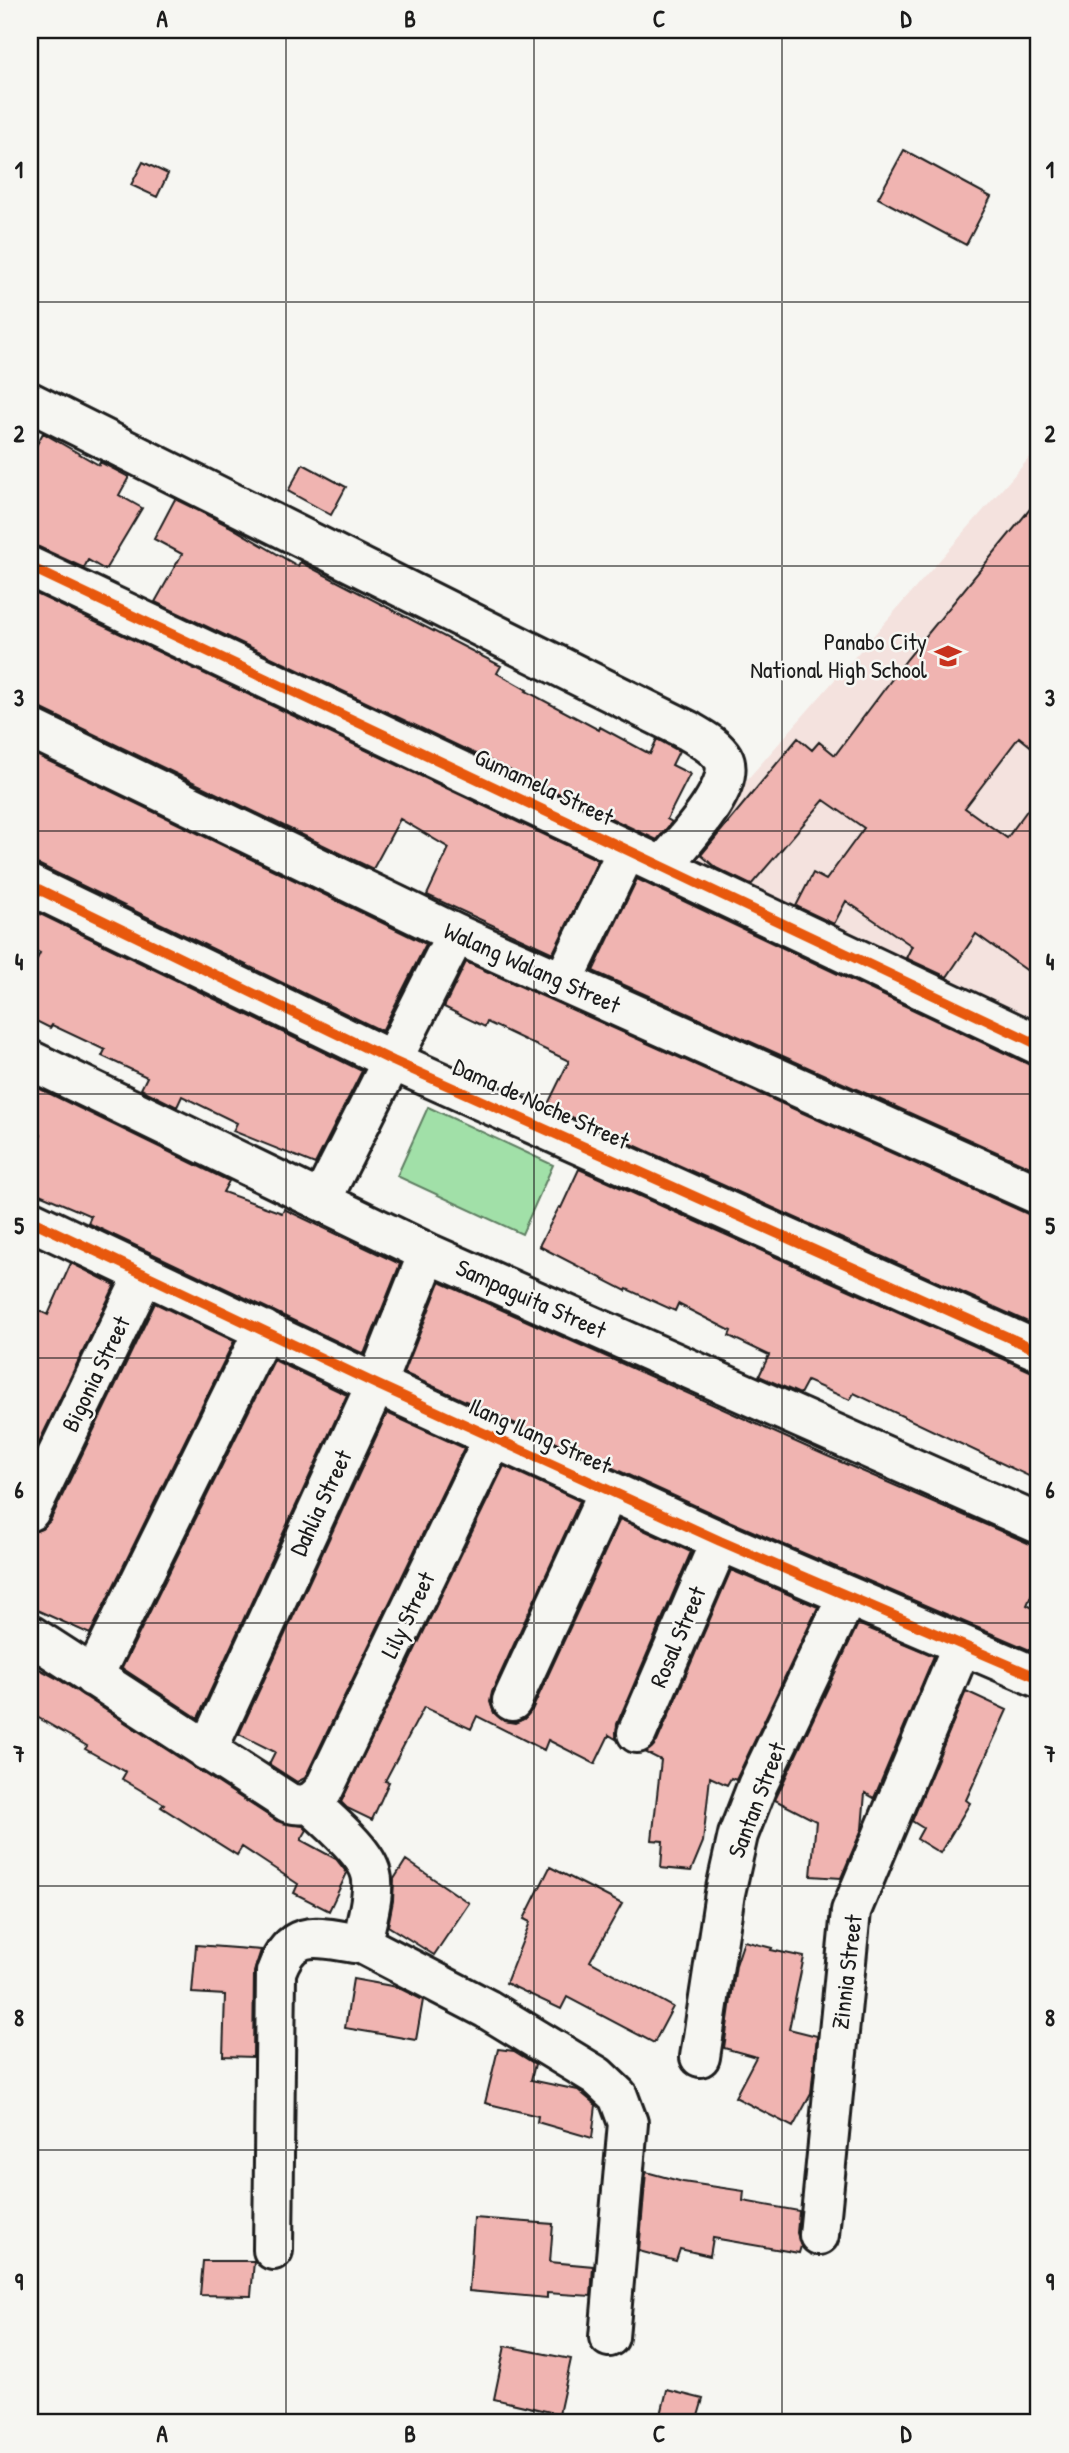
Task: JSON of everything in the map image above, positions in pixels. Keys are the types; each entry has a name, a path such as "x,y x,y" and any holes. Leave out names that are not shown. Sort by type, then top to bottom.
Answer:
{"street":[{"path":"30,402 677,725 715,747 725,760 724,781 712,804 662,867"},
{"name":"Gumamela Street","path":"30,567 1039,1045"},
{"name":"Walang Walang Street","path":"30,728 456,934 1039,1195"},
{"path":"563,982 627,850"},
{"name":"Dama de Noche Street","path":"30,885 393,1061 1039,1351"},
{"path":"321,1201 456,934"},
{"name":"Sampaguita Street","path":"30,1060 428,1253 1039,1524"},
{"name":"Ilang Ilang Street","path":"30,1220 493,1438 847,1597 1039,1678"},
{"name":"Dahlia Street","path":"207,1751 376,1384 428,1253"},
{"name":"Bigonia Street","path":"30,1511 144,1275"},
{"path":"93,1677 264,1330"},
{"name":"Lily Street","path":"317,1798 493,1438"},
{"path":"512,1701 609,1490"},
{"name":"Rosal Street","path":"637,1733 720,1541"},
{"name":"Santan Street","path":"701,2057 725,1893 738,1835 757,1786 847,1597"},
{"path":"30,1635 289,1804 299,1805 317,1798 363,1856 371,1873 372,1889 362,1944"},
{"name":"Zinnia Street","path":"819,2235 852,1912 962,1645"},
{"path":"273,2250 276,1972 283,1953 292,1944 307,1938 362,1944 487,2009 556,2049 597,2076 618,2096 628,2123 609,2337"}],"shaded area":[{"name":"Panabo City National High School","path":"1039,447 1039,1035 673,864"}],"green space":[{"path":"428,1107 553,1165 522,1234 397,1176"}],"building":[{"path":"904,150 991,197 966,245 878,198"},
{"path":"143,162 168,174 157,197 131,185"},
{"path":"43,433 99,465 100,462 129,477 119,495 142,508 105,570 88,560 84,568 30,545 30,457"},
{"path":"303,464 346,487 331,515 288,491"},
{"name":"Panabo City National High School","path":"1039,498 1039,753 1019,737 965,808 1007,838 1039,794 1039,979 976,934 947,977 906,958 912,946 846,901 834,924 796,906 813,873 826,880 864,828 824,800 751,885 716,868 701,855 798,738 812,750 819,742 835,755 907,659"},
{"path":"175,499 229,526 298,566 300,562 501,666 497,673 599,730 600,727 650,754 657,739 679,751 672,765 690,774 667,819 672,822 657,840 155,602 182,554 154,539"},
{"path":"30,591 598,860 553,953 427,895 449,848 400,819 373,869 40,708 30,706"},
{"path":"30,752 426,944 382,1031 40,865 30,863"},
{"path":"637,879 1039,1067 1039,1171 593,971"},
{"path":"30,909 362,1071 315,1164 233,1131 237,1123 182,1096 177,1107 141,1089 147,1077 102,1056 105,1050 52,1025 50,1028 30,1018 30,973 40,953 30,948"},
{"path":"466,962 1039,1217 1039,1327 547,1106 569,1061 487,1022 485,1027 444,1007"},
{"path":"30,1084 229,1181 223,1192 282,1213 284,1209 400,1264 364,1354 88,1223 91,1216 30,1190 30,1163 41,1135 30,1130"},
{"path":"579,1169 1039,1373 1039,1481 854,1393 850,1400 807,1381 800,1394 759,1376 769,1355 729,1336 731,1331 678,1304 675,1311 627,1289 626,1291 539,1246"},
{"path":"71,1263 115,1285 30,1461 30,1306 48,1315"},
{"path":"440,1282 825,1455 1039,1546 1039,1578 1027,1605 1039,1611 1039,1654 729,1521 404,1373"},
{"path":"155,1303 234,1341 90,1634 30,1607 30,1533 42,1529 50,1521"},
{"path":"274,1360 347,1395 198,1718 122,1668"},
{"path":"387,1413 464,1448 305,1778 297,1782 269,1764 275,1752 239,1734"},
{"path":"504,1466 580,1501 492,1692 490,1702 494,1713 504,1721 515,1723 524,1719 532,1710 620,1519 691,1552 617,1724 616,1739 609,1735 595,1764 548,1740 544,1750 477,1716 471,1729 424,1707 385,1781 389,1782 372,1820 347,1808 341,1802"},
{"path":"731,1570 818,1607 736,1780 731,1778 727,1785 710,1777 703,1842 691,1871 661,1868 663,1841 652,1840 661,1760 645,1752 657,1742"},
{"path":"858,1624 934,1656 874,1798 865,1793 862,1829 841,1878 811,1876 816,1821 775,1800"},
{"path":"30,1664 58,1679 277,1821 303,1826 307,1830 301,1840 336,1859 347,1873 329,1911 294,1893 298,1884 242,1847 237,1855 161,1807 164,1804 122,1779 126,1772 30,1713"},
{"path":"966,1691 1007,1710 966,1800 970,1803 940,1853 917,1839 923,1828 912,1821"},
{"path":"406,1860 469,1903 434,1955 388,1926 394,1879"},
{"path":"550,1867 622,1904 590,1961 673,2007 654,2043 567,1997 561,2009 506,1983 530,1922 524,1919"},
{"path":"744,1941 804,1957 789,2029 817,2036 811,2094 793,2127 735,2097 756,2057 724,2048 736,1965"},
{"path":"196,1945 261,1950 254,1972 253,2057 223,2056 225,1995 192,1993"},
{"path":"353,1979 397,1987 423,2000 416,2040 345,2028"},
{"path":"498,2049 514,2051 535,2064 531,2080 578,2090 596,2105 592,2138 537,2122 538,2116 485,2103"},
{"path":"646,2172 683,2182 744,2191 743,2201 799,2211 799,2253 713,2238 710,2256 680,2249 676,2261 639,2251"},
{"path":"474,2218 553,2224 550,2262 593,2266 591,2296 547,2293 547,2298 469,2291"},
{"path":"203,2261 254,2261 251,2296 200,2295"},
{"path":"505,2346 571,2359 559,2414 494,2399"},
{"path":"667,2390 703,2399 696,2423 659,2423"}],"cycle path":[{"path":"30,567 1039,1045"},
{"path":"30,885 393,1061 1039,1351"},
{"path":"30,1220 376,1384 720,1541 1039,1678"}],"place":[{"name":"Panabo City National High School","path":"948,656"}]}
